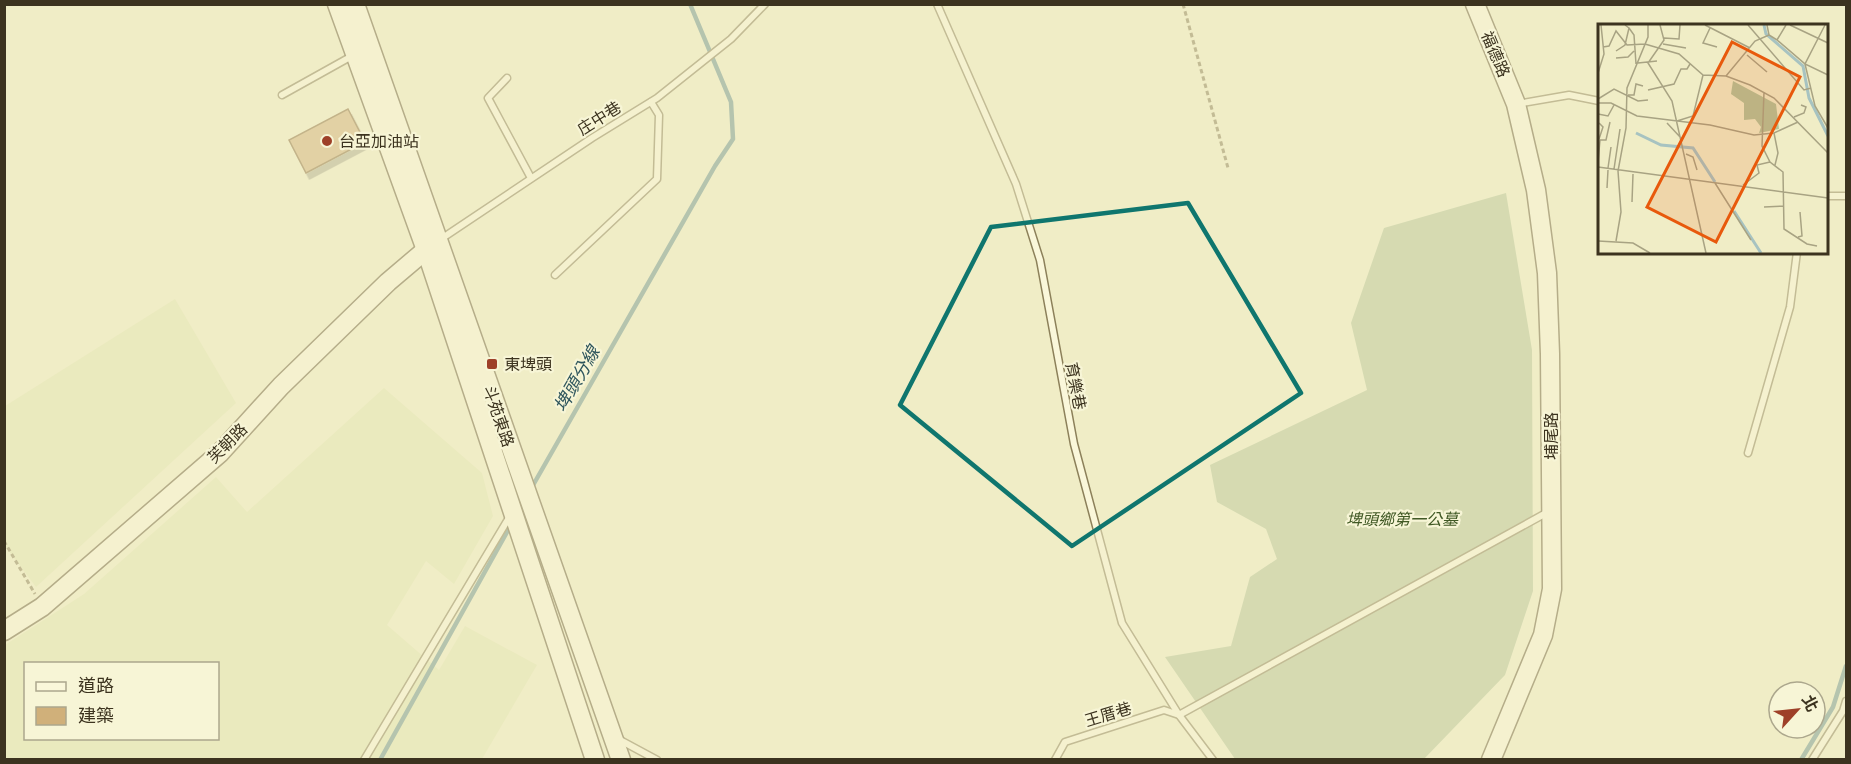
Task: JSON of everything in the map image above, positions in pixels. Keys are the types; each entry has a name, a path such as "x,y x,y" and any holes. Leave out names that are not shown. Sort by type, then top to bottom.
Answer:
{"main road":[{"name":"斗苑東路","path":"337,4 355,54 370,73"},
{"name":"斗苑東路","path":"355,4 370,73 432,245 518,499 595,759"},
{"name":"福德路","path":"1475,4 1516,104"},
{"name":"埔尾路","path":"1491,759 1543,634 1552,589 1548,273 1536,190 1516,104"},
{"name":"斗苑東路","path":"432,245 518,499 621,759"},
{"name":"芙朝路","path":"4,631 42,607 220,453 281,386 388,282 432,245"}],"lane":[{"name":"庄中巷","path":"432,245 531,178 651,102 731,39 765,4"},
{"name":"育樂巷","path":"937,4 1016,184 1040,260 1074,444 1122,623 1179,715 1213,759"},
{"path":"282,95 355,54"},
{"path":"507,78 488,98 531,178"},
{"path":"1516,104 1569,96 1598,101"},
{"path":"555,275 657,179 659,115 651,102"},
{"path":"1827,196 1846,196"},
{"path":"1748,453 1790,307 1797,254"},
{"path":"364,759 518,499"},
{"path":"1179,715 1552,511"},
{"path":"1812,759 1843,711 1846,701"},
{"name":"王厝巷","path":"1055,759 1065,742 1164,710 1179,715"},
{"path":"613,736 657,759"}],"path":[{"path":"1183,4 1228,168"},
{"path":"4,541 42,607"}],"highlighted area":[{"path":"1188,203 1301,393 1072,546 900,405 991,227"}],"green space":[{"name":"埤頭鄉第一公墓","path":"1506,193 1532,350 1533,591 1505,675 1424,759 1235,759 1165,657 1231,646 1250,577 1277,559 1266,529 1217,502 1210,465 1367,390 1351,323 1384,228"},
{"path":"175,299 236,403 36,587 5,546 5,406"},
{"path":"384,388 482,473 493,516 454,584 426,561 387,625 439,670 465,626 537,665 482,759 5,760 5,645 84,594 216,477 247,512"}],"building":[{"name":"台亞加油站","path":"348,109 365,142 306,173 289,140"}],"waterway":[{"name":"埤頭分線","path":"532,487 715,166 733,139 731,102 690,4"},
{"name":"埤頭分線","path":"380,760 512,523"},
{"path":"1801,760 1833,707 1846,666"}],"place":[{"name":"台亞加油站","path":"327,141"},
{"name":"東埤頭","path":"492,364"}]}
